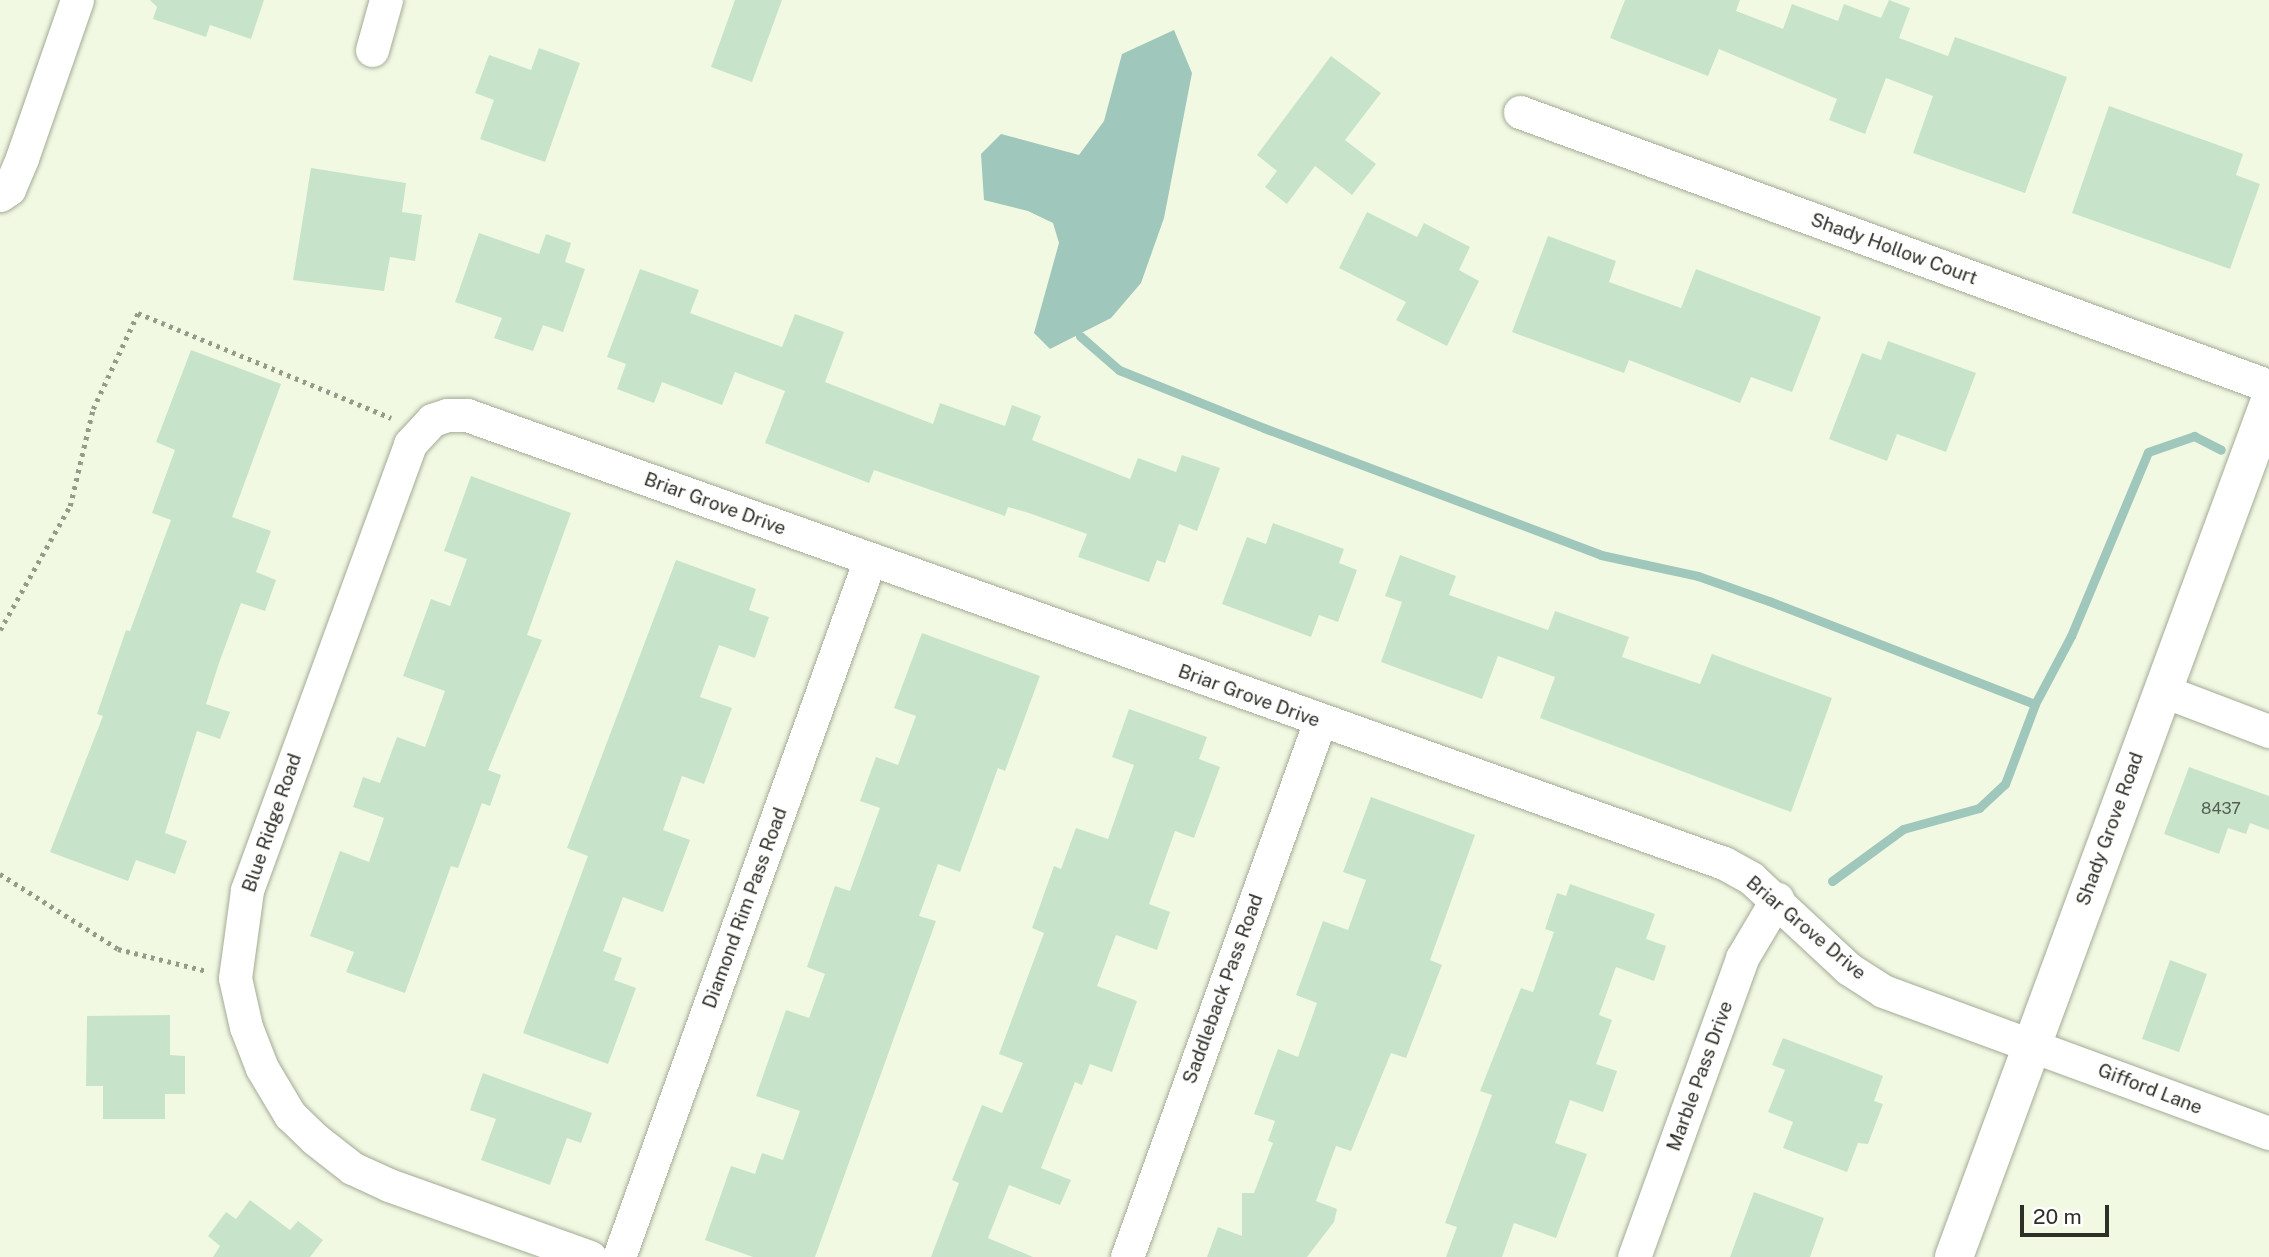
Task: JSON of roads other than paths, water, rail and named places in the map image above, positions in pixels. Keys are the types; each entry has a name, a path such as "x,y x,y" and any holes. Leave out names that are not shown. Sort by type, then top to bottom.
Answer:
{"street":[{"path":"0,195 9,189 22,158 77,0"},
{"path":"372,50 386,0"},
{"name":"Shady Hollow Court","path":"1520,112 2269,386"},
{"name":"Shady Grove Road","path":"1954,1257 2269,403"},
{"name":"Briar Grove Drive","path":"426,425 447,415 467,415 1724,863 1777,900 1849,969 1884,991 2031,1046"},
{"name":"Blue Ridge Road","path":"426,425 410,444 247,890 235,978 246,1027 262,1068 290,1115 315,1139 352,1168 389,1185 590,1257"},
{"name":"Diamond Rim Pass Road","path":"619,1257 870,559"},
{"path":"2161,690 2269,731"},
{"name":"Saddleback Pass Road","path":"1127,1257 1320,721"},
{"name":"Marble Pass Drive","path":"1634,1257 1742,958 1777,900"},
{"name":"Gifford Lane","path":"2031,1046 2269,1133"}],"water":[{"path":"1174,30 1192,73 1164,218 1141,283 1111,318 1050,349 1034,333 1059,243 1053,223 1028,211 984,200 981,154 1001,134 1079,155 1104,121 1122,54"}],"waterway":[{"path":"1080,336 1119,370 1264,428 1601,555 1698,576 1769,601 2035,704 2071,636 2148,452 2194,436 2221,450"},
{"path":"1832,881 1903,829 1979,808 2005,784 2035,704"}]}
